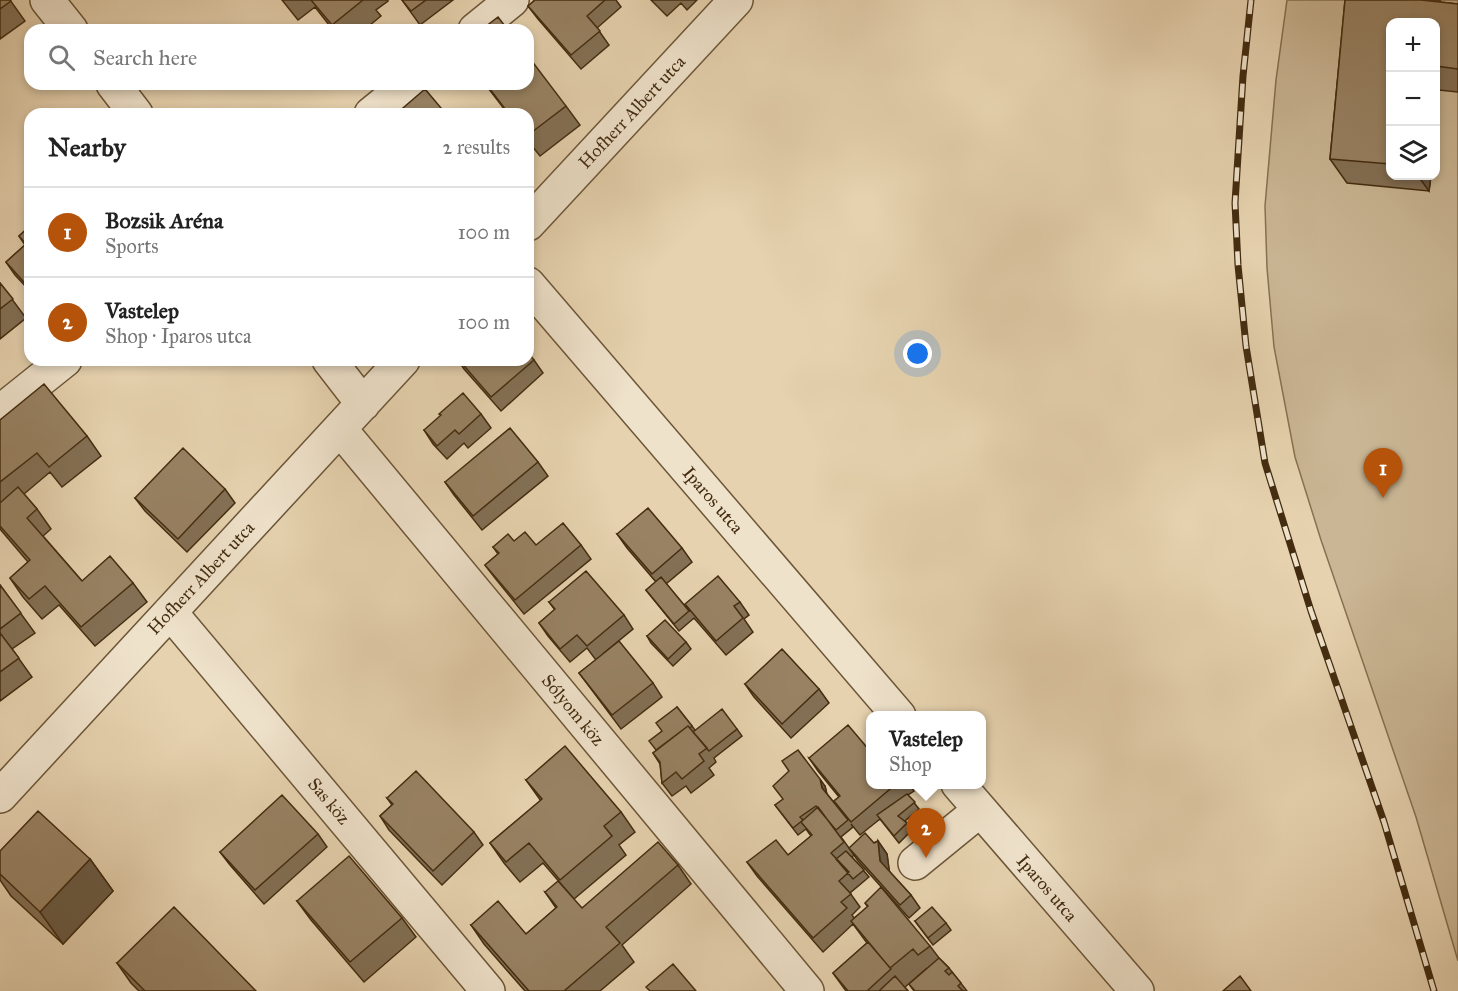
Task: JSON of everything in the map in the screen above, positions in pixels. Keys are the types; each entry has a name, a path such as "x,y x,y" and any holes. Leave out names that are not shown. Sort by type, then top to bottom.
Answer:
{"street":[{"path":"47,0 66,24"},
{"path":"482,24 512,0"},
{"name":"Hofherr Albert utca","path":"534,218 736,0"},
{"path":"118,90 131,108"},
{"path":"378,108 401,90"},
{"name":"Iparos utca","path":"534,291 894,711"},
{"path":"0,412 58,366"},
{"path":"334,366 363,404"},
{"name":"Hofherr Albert utca","path":"0,796 398,366"},
{"name":"Sólyom köz","path":"340,429 807,991"},
{"name":"Sas köz","path":"170,612 488,991"},
{"name":"Iparos utca","path":"962,789 1137,991"},
{"path":"915,863 980,810"}],"shaded area":[{"path":"1287,0 1458,0 1458,961 1416,817 1295,457 1274,347 1267,268 1265,206 1276,80"}],"building":[{"path":"0,0 10,0 11,1 0,9"},
{"path":"311,0 363,0 333,24"},
{"path":"402,0 426,0 411,11"},
{"path":"535,0 605,0 587,16 600,31 571,55 528,6"},
{"path":"1345,0 1421,0 1458,4 1458,69 1440,67 1440,18 1386,18 1386,164 1330,159"},
{"path":"498,17 503,24 489,24"},
{"path":"534,64 566,106 534,130 534,108 504,108 491,90 534,90"},
{"path":"426,90 441,108 403,108"},
{"path":"24,231 24,242 19,236"},
{"path":"24,246 24,282 6,262"},
{"path":"0,283 13,299 0,309"},
{"path":"464,366 527,366 491,397"},
{"path":"44,384 87,436 49,467 37,453 0,482 0,420"},
{"path":"463,393 481,414 459,434 455,430 437,446 424,430"},
{"path":"510,428 538,462 473,516 445,482"},
{"path":"183,448 225,489 178,539 135,498"},
{"path":"18,487 37,509 27,518 82,581 110,556 133,583 81,627 45,586 29,599 10,578 30,560 0,526 0,503"},
{"path":"648,508 682,548 652,574 617,534"},
{"path":"563,523 581,545 515,600 485,565 499,553 493,547 508,534 514,541 525,532 536,545"},
{"path":"586,571 624,615 587,646 577,635 560,649 539,623 555,609 549,602"},
{"path":"718,576 740,602 734,606 743,618 716,641 685,604"},
{"path":"661,577 689,611 674,624 646,590"},
{"path":"0,585 21,613 0,629"},
{"path":"665,620 686,642 668,659 647,636"},
{"path":"0,633 19,658 0,672"},
{"path":"619,641 653,683 612,715 579,673"},
{"path":"782,649 819,689 782,724 745,684"},
{"path":"677,707 692,726 690,728 688,726 656,750 649,741 662,731 656,723"},
{"path":"722,709 737,729 709,751 693,732"},
{"path":"848,725 866,746 866,789 890,789 851,822 834,801 840,796 809,758"},
{"path":"688,726 707,748 699,754 704,761 682,779 676,772 662,783 660,762 653,753"},
{"path":"565,746 621,812 604,826 612,836 560,880 529,843 506,862 490,843 542,799 526,780"},
{"path":"798,750 820,779 822,788 848,820 836,830 816,806 800,817 803,820 793,828 775,805 783,799 773,786 789,771 782,761"},
{"path":"416,771 474,832 433,871 380,816 393,804 387,798"},
{"path":"907,794 915,802 898,816 907,823 894,836 877,815"},
{"path":"282,795 318,834 255,890 220,852"},
{"path":"818,807 844,842 831,853 849,872 839,881 851,894 841,902 847,908 813,938 747,862 776,840 788,855 812,835 801,822"},
{"path":"38,811 90,859 40,912 0,874 0,851"},
{"path":"865,833 874,843 878,841 880,861 911,895 900,905 849,848"},
{"path":"658,842 678,865 606,927 620,943 564,991 529,991 471,925 498,901 526,934 557,907 545,892 558,881 582,908"},
{"path":"846,851 864,870 853,879 836,859"},
{"path":"349,856 402,918 350,962 297,901"},
{"path":"881,887 930,946 918,955 913,949 890,968 851,921 868,906 865,903"},
{"path":"174,907 256,991 145,991 117,963"},
{"path":"932,907 946,923 928,938 915,921"},
{"path":"868,942 891,969 867,991 848,991 833,973"},
{"path":"939,958 949,968 945,971 949,975 952,972 961,983 958,986 963,991 915,991 909,984"},
{"path":"673,964 696,991 650,991 646,987"},
{"path":"895,976 908,991 879,991"},
{"path":"1240,976 1251,991 1223,991"}],"railway":[{"path":"1251,0 1243,76 1235,203 1246,346 1265,463 1311,611 1384,822 1434,991"}],"place":[{"name":"Bozsik Aréna","path":"1383,498"},
{"name":"Vastelep","path":"926,858"}]}
